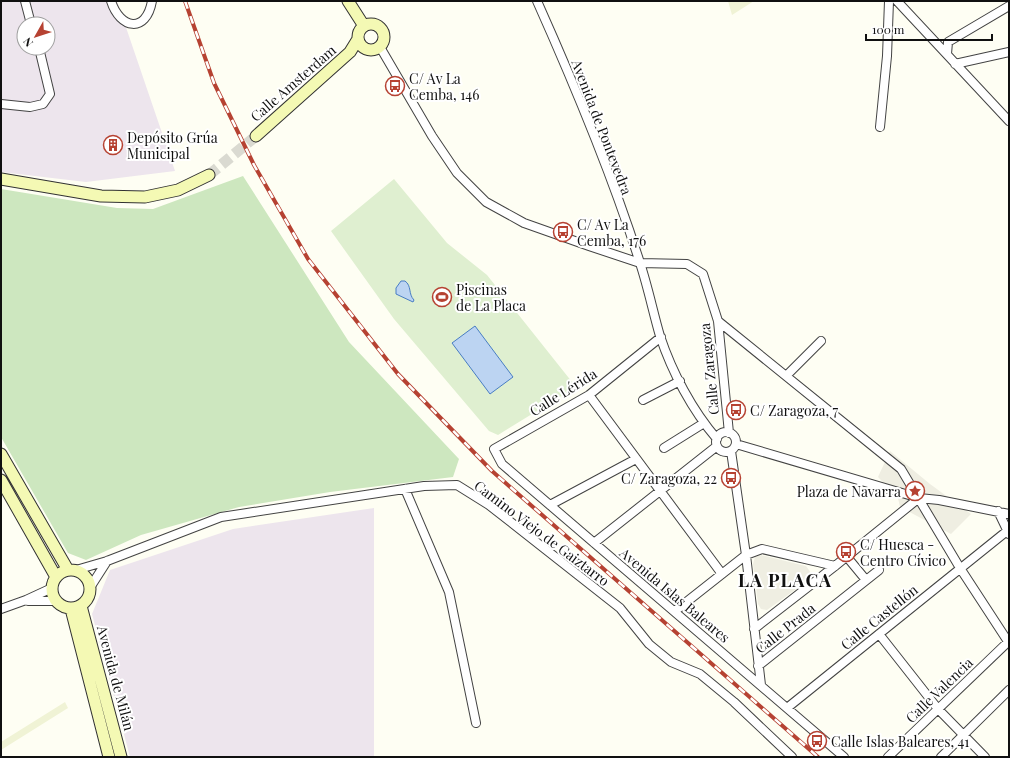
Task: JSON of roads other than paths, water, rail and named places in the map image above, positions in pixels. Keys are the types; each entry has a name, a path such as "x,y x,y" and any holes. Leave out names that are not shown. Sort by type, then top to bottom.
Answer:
{"street":[{"path":"25,1 30,16"},
{"path":"111,1 116,15 126,24 133,24 143,21 150,12 152,1"},
{"path":"348,1 364,26"},
{"name":"Avenida de Pontevedra","path":"537,1 595,138 640,263 661,337 680,381 704,424 717,442"},
{"path":"880,127 887,56 889,1"},
{"path":"897,1 1009,121"},
{"path":"947,54 948,42 1009,6"},
{"path":"375,24 384,32 384,38 380,47 371,50 361,45 358,39 358,33 364,26 375,24"},
{"name":"Calle Amsterdam","path":"256,136 350,52 358,39"},
{"name":"Calle Zaragoza","path":"380,47 432,136 458,173 486,202 524,223 640,263 687,264 703,274 718,321 729,433"},
{"name":"Calle Amsterdam","path":"350,52 367,49"},
{"path":"955,64 1009,52"},
{"path":"1,104 30,107 43,104 50,94 41,56"},
{"path":"1,179 101,196 145,197 178,190 209,175"},
{"path":"718,321 901,470 960,568 1009,642"},
{"name":"Calle Lérida","path":"494,449 588,395 661,337"},
{"path":"786,376 821,341"},
{"path":"643,400 680,381"},
{"path":"588,395 722,574"},
{"path":"664,448 704,424"},
{"path":"594,543 660,491 717,442 722,433 729,433 734,436 733,448 761,685"},
{"path":"717,442 720,450 726,452 733,448 918,498 939,500 1009,514"},
{"name":"Avenida Islas Baleares","path":"494,449 502,464 842,756"},
{"path":"1,454 72,570"},
{"path":"550,505 636,459"},
{"path":"1,480 54,583 56,601"},
{"name":"Camino Viejo de Gaiztarro","path":"72,570 107,561 221,517 424,486 457,485 489,505 620,608 649,644 671,662 700,674 734,702 792,757"},
{"path":"405,489 449,592 476,723"},
{"path":"754,629 847,557 918,498"},
{"path":"998,511 1008,532"},
{"name":"Calle Castellón","path":"787,708 960,568 1008,532"},
{"path":"675,611 746,555 762,549 835,566"},
{"path":"847,557 866,580"},
{"path":"26,600 56,601 63,607 76,608 90,596 91,586 107,561"},
{"path":"1,609 26,600 54,583 61,572 72,570 86,576 91,586"},
{"name":"Calle Prada","path":"758,666 879,570"},
{"name":"Avenida de Milán","path":"76,608 108,757"},
{"name":"Avenida de Milán","path":"76,608 121,757"},
{"path":"879,634 938,709 985,757"},
{"name":"Calle Valencia","path":"888,757 1009,642"},
{"path":"941,757 1009,690"}],"water":[{"path":"401,281 405,281 409,285 412,298 414,300 413,302 396,294 396,288"},
{"path":"475,326 513,377 490,394 452,343"}],"tunnel":[{"path":"209,175 256,136"}],"railway":[{"path":"185,1 214,83 254,165 308,259 398,374 492,471 818,757"}],"place":[{"name":"C/ Av La Cemba, 146","path":"395,86"},
{"name":"Depósito Grúa Municipal","path":"113,145"},
{"name":"C/ Av La Cemba, 176","path":"563,232"},
{"name":"Piscinas de La Placa","path":"442,297"},
{"name":"C/ Zaragoza, 7","path":"736,410"},
{"name":"C/ Zaragoza, 22","path":"731,478"},
{"name":"Plaza de Navarra","path":"915,491"},
{"name":"C/ Huesca - Centro Cívico","path":"846,552"},
{"name":"Calle Islas Baleares, 41","path":"817,741"}],"district":[{"name":"LA PLACA","path":"785,580"}]}
